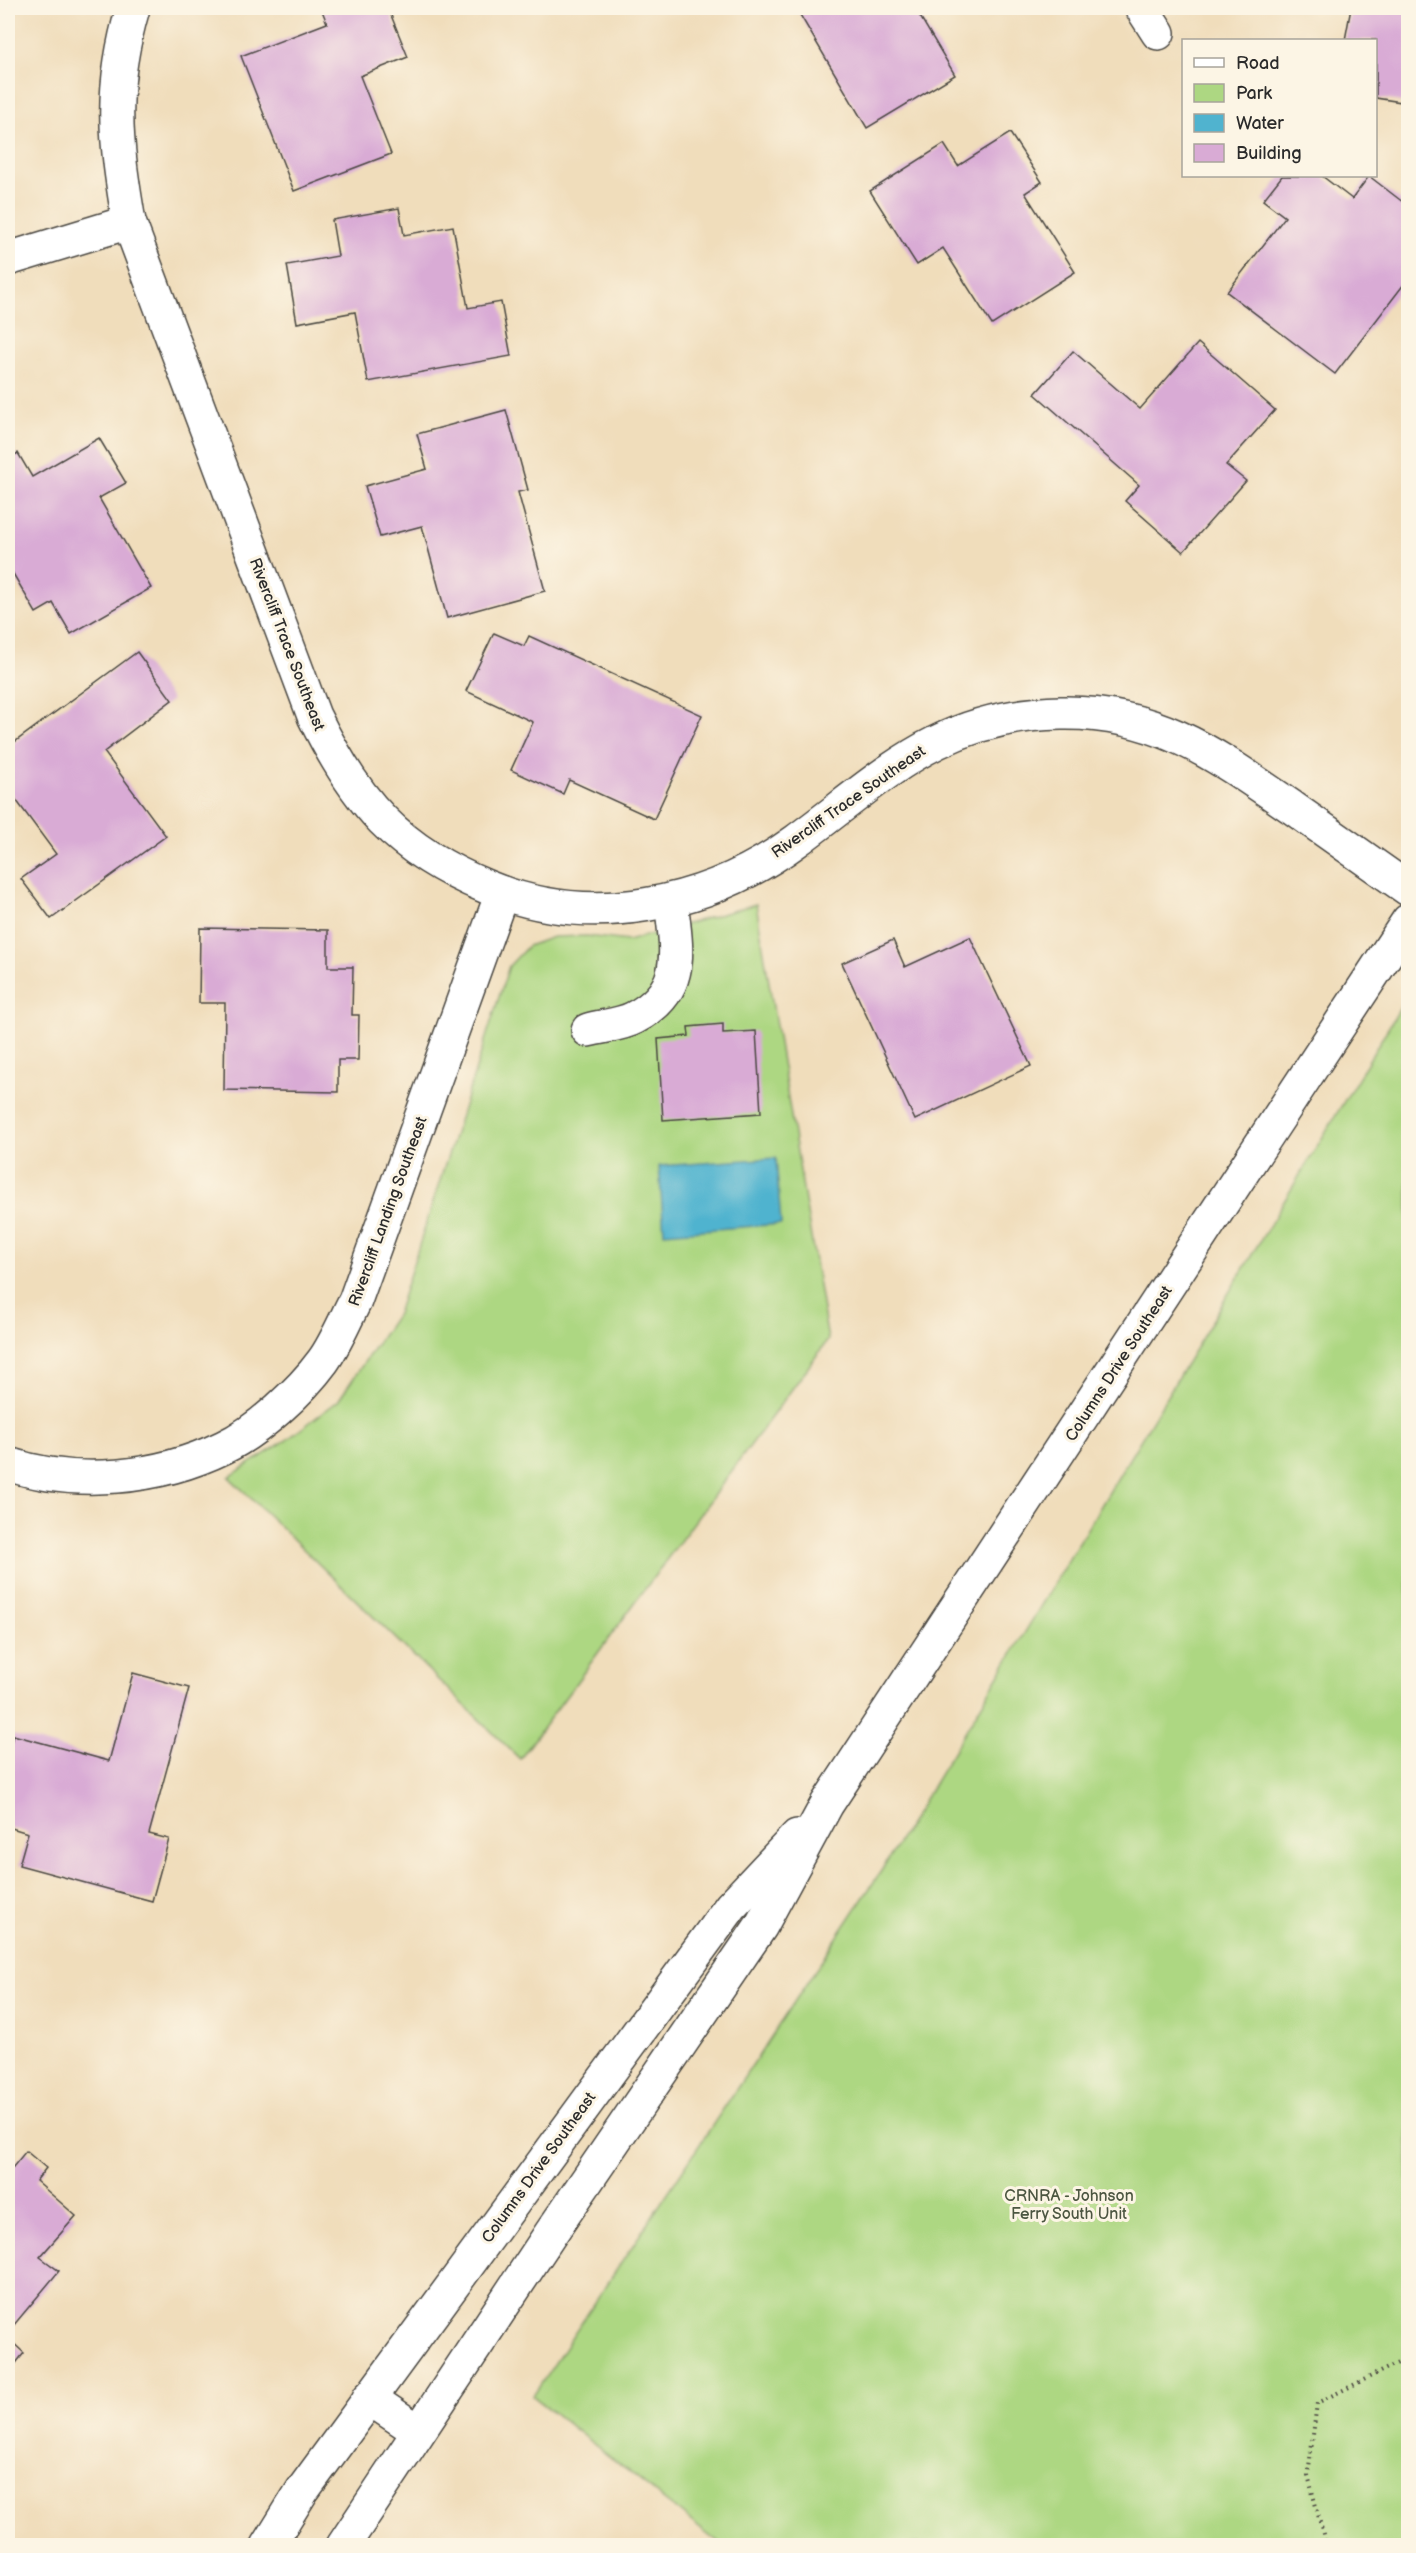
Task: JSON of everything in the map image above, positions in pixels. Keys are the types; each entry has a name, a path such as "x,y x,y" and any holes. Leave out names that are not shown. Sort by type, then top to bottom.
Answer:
{"street":[{"name":"Rivercliff Trace Southeast","path":"134,8 119,65 116,124 117,150 129,222 314,716 368,806 397,836 466,878 502,893 556,908 600,910 671,902 726,880 773,855 931,743 983,722 1060,713 1096,714 1167,731 1216,755 1408,889"},
{"path":"8,259 129,222"},
{"name":"Rivercliff Landing Southeast","path":"8,1464 35,1473 103,1477 166,1469 225,1447 275,1412 323,1361 355,1301 502,893"},
{"path":"588,1030 633,1019 666,995 675,973 671,902"},
{"name":"Columns Drive Southeast","path":"343,2546 418,2431 761,1926 827,1804 1408,921"},
{"name":"Columns Drive Southeast","path":"268,2546 302,2491 369,2398 731,1906 827,1804"},
{"path":"369,2398 418,2431"}],"path":[{"path":"1326,2546 1308,2475 1317,2403 1408,2358"}],"green space":[{"path":"756,904 828,1340 520,1759 229,1477 285,1441 338,1401 397,1314 509,966 528,946 553,937 587,936 628,941"},
{"name":"CRNRA - Johnson Ferry South Unit","path":"1408,995 1408,2545 721,2545 533,2396 885,1865"}],"water":[{"path":"776,1158 781,1224 664,1233 659,1166"}],"building":[{"path":"321,8 388,8 408,57 360,76 391,154 294,191 241,56 327,23"},
{"path":"796,8 915,8 955,75 867,128"},
{"path":"1351,8 1408,8 1408,103 1377,98 1377,39 1345,39"},
{"path":"1010,133 1042,182 1025,193 1075,272 992,325 943,248 917,265 870,191 944,144 958,166"},
{"path":"1281,177 1323,177 1352,199 1370,177 1408,206 1408,279 1335,374 1227,292 1285,217 1263,200"},
{"path":"399,208 404,235 453,226 468,308 501,302 511,356 368,382 355,312 297,323 287,265 338,256 332,220"},
{"path":"1198,343 1275,410 1226,465 1246,481 1183,552 1125,501 1139,485 1035,394 1073,351 1140,409"},
{"path":"506,410 528,490 518,492 545,591 447,618 422,526 380,537 365,486 427,469 417,434"},
{"path":"99,438 126,483 99,498 151,588 71,634 53,603 36,613 8,565 8,459 18,453 32,477"},
{"path":"494,633 524,646 529,636 702,715 654,819 569,780 563,794 511,770 533,722 466,691"},
{"path":"137,652 172,700 104,752 166,836 51,919 21,879 56,854 8,789 8,747"},
{"path":"200,928 328,930 328,967 353,967 352,1015 359,1015 358,1060 338,1060 338,1092 224,1090 225,1003 199,1003"},
{"path":"970,937 1031,1066 915,1120 842,963 893,940 905,967"},
{"path":"723,1024 723,1033 756,1031 761,1113 663,1120 658,1039 689,1036 688,1027"},
{"path":"133,1673 189,1688 149,1834 169,1839 152,1901 19,1865 28,1833 8,1827 8,1754 13,1735 109,1761"},
{"path":"26,2151 46,2168 36,2181 76,2216 40,2257 59,2271 8,2332 8,2173"},
{"path":"8,2338 24,2353 8,2373"}]}
